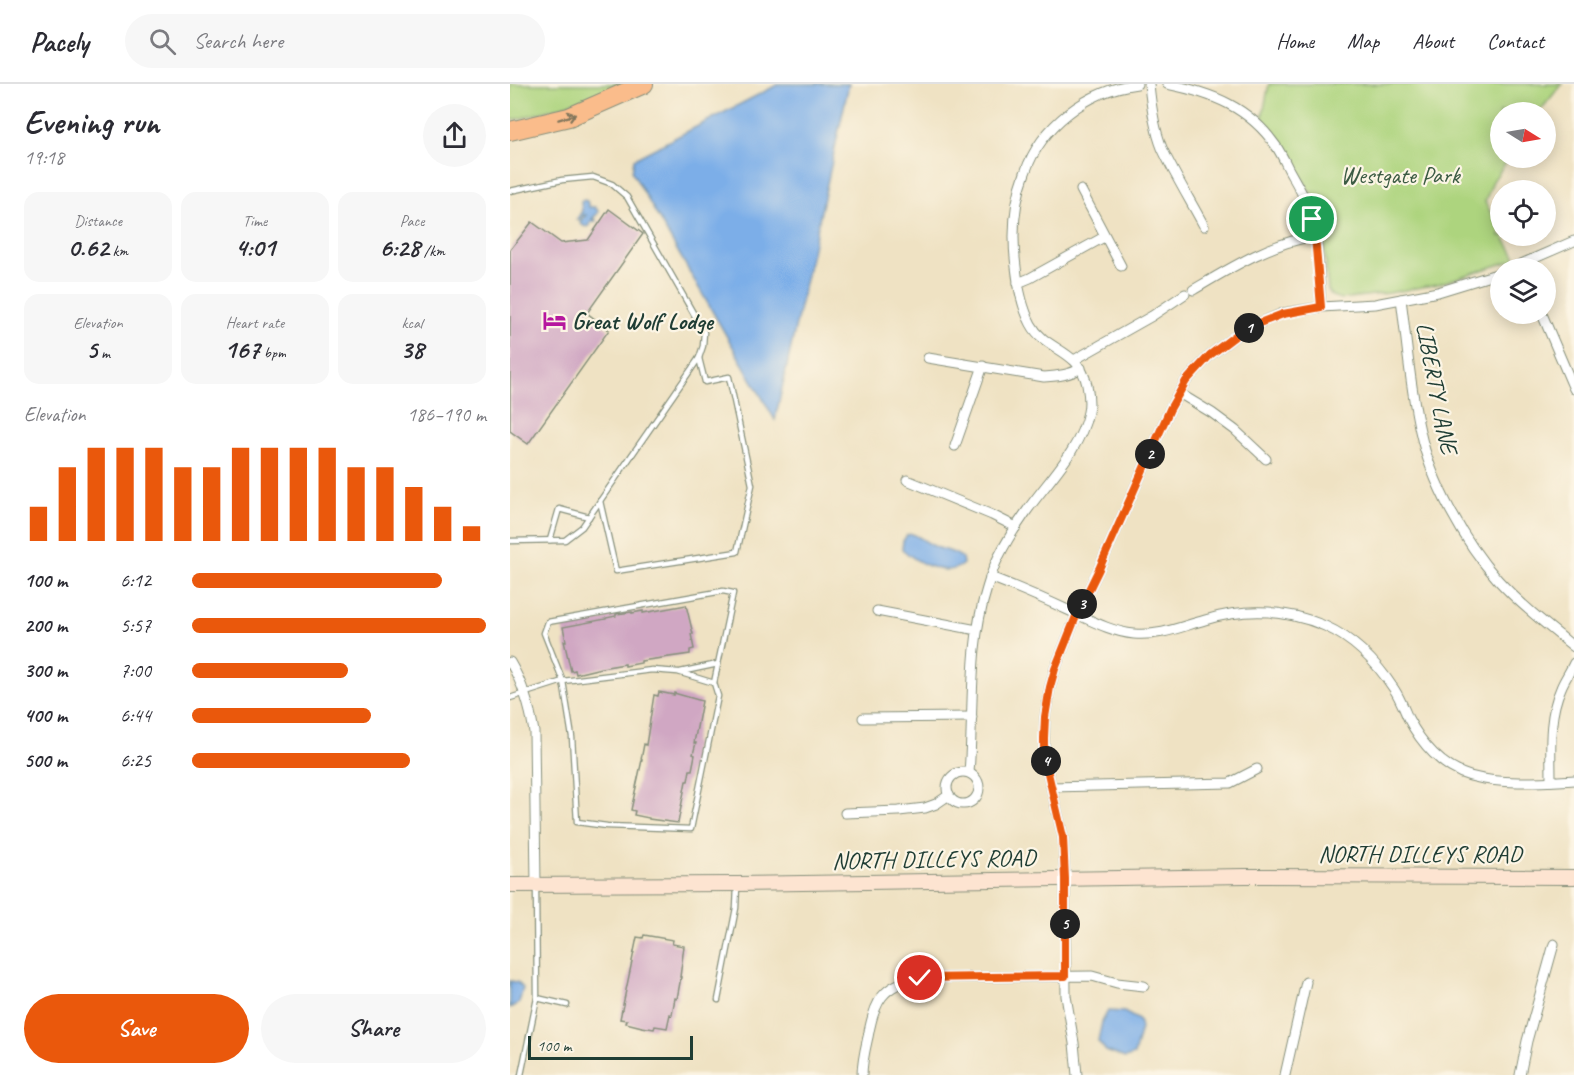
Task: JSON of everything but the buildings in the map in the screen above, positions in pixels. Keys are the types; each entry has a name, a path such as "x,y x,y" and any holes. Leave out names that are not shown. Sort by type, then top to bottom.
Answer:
{"highway":[{"path":"510,131 569,117 644,84"}],"street":[{"path":"969,773 973,656 981,606 990,577 1016,527 1063,465 1080,435 1088,414 1089,403 1085,375 1081,368 1031,325 1025,310 1014,254 1018,200 1025,172 1032,158 1044,138 1059,121 1080,105 1112,89 1137,84"},
{"path":"1149,84 1155,127 1162,148 1204,226"},
{"path":"1167,84 1212,95 1244,112 1275,146 1305,200 1312,219 1321,307"},
{"path":"1212,95 1216,84"},
{"path":"1081,190 1121,266"},
{"path":"1074,360 1152,316 1227,269 1267,249 1294,239 1315,236"},
{"path":"1018,283 1104,237"},
{"path":"1541,258 1574,241"},
{"path":"1077,1075 1066,996 1063,837 1044,756 1045,717 1055,669 1077,614 1170,409 1196,369 1210,355 1239,333 1257,324 1283,314 1321,307 1375,304 1438,292 1490,276"},
{"name":"LIBERTY LANE","path":"1401,299 1420,431 1439,487 1457,524 1498,580 1574,647"},
{"path":"1546,324 1574,389"},
{"path":"928,358 1044,377 1075,372 1081,368"},
{"path":"955,446 983,366"},
{"path":"1179,393 1227,424 1266,459"},
{"path":"908,480 1016,527"},
{"path":"990,577 1109,628 1132,634 1165,633 1233,613 1260,611 1303,617 1327,627 1356,645 1375,663 1396,692 1418,735 1430,750 1455,770 1495,781 1574,780"},
{"path":"877,611 977,630"},
{"path":"510,662 525,693 534,732 536,885"},
{"path":"1551,781 1551,726 1560,689 1574,663"},
{"path":"863,718 972,717"},
{"path":"1051,787 1230,783 1257,770"},
{"path":"963,772 969,773 976,779 979,786 976,798 965,804 957,803 949,795 948,784 953,776 963,772"},
{"path":"845,813 925,808 949,795"},
{"name":"NORTH DILLEYS ROAD","path":"510,885 1245,876 1574,877"},
{"path":"1520,1075 1554,944"},
{"path":"862,1075 871,1019 877,1004 884,994 896,984 908,980 1092,976 1117,983 1144,986"},
{"path":"1285,1075 1306,982"}],"lane":[{"path":"510,191 562,180 593,177 612,184 627,197 704,332 699,358 582,527 565,540 510,541"},
{"path":"600,501 616,571 737,552 752,485 729,377 705,382 699,358"},
{"path":"550,540 559,508 590,517"},
{"path":"723,591 733,593 718,664 714,683 718,696 691,830 607,826 577,822 572,737 563,681 544,633 548,622 723,591"},
{"path":"678,672 718,664"},
{"path":"510,698 563,681 652,670 678,672 714,683"},
{"path":"718,1000 735,908 737,884"},
{"path":"521,1075 537,998 536,885"},
{"path":"537,998 567,1005"}],"green space":[{"path":"510,84 623,84 567,105 510,121"},
{"name":"Westgate Park","path":"1269,84 1562,84 1547,102 1490,102 1490,168 1502,168 1494,180 1490,180 1490,189 1485,202 1490,211 1490,246 1509,246 1516,258 1490,258 1490,268 1438,284 1341,299 1332,296 1328,290 1323,230 1317,205 1284,145 1262,119"}],"water":[{"path":"779,84 849,84 775,420 632,172 634,159"},
{"path":"587,201 589,207 595,207 598,211 592,219 596,221 590,222 586,227 580,222 586,215 577,219 582,211 581,202"},
{"path":"912,534 934,546 956,553 962,558 963,564 948,570 931,567 915,559 902,549 907,535"},
{"path":"510,981 517,982 523,988 519,1003 510,1008"},
{"path":"1108,1011 1124,1012 1139,1020 1141,1028 1134,1055 1125,1058 1106,1051 1098,1041 1102,1022"}],"place":[{"name":"Great Wolf Lodge","path":"554,321"}],"route":[{"path":"920,978 1065,976 1063,837 1044,756 1045,717 1055,669 1077,614 1170,409 1186,381 1210,355 1239,333 1283,314 1321,307 1312,219"}]}
